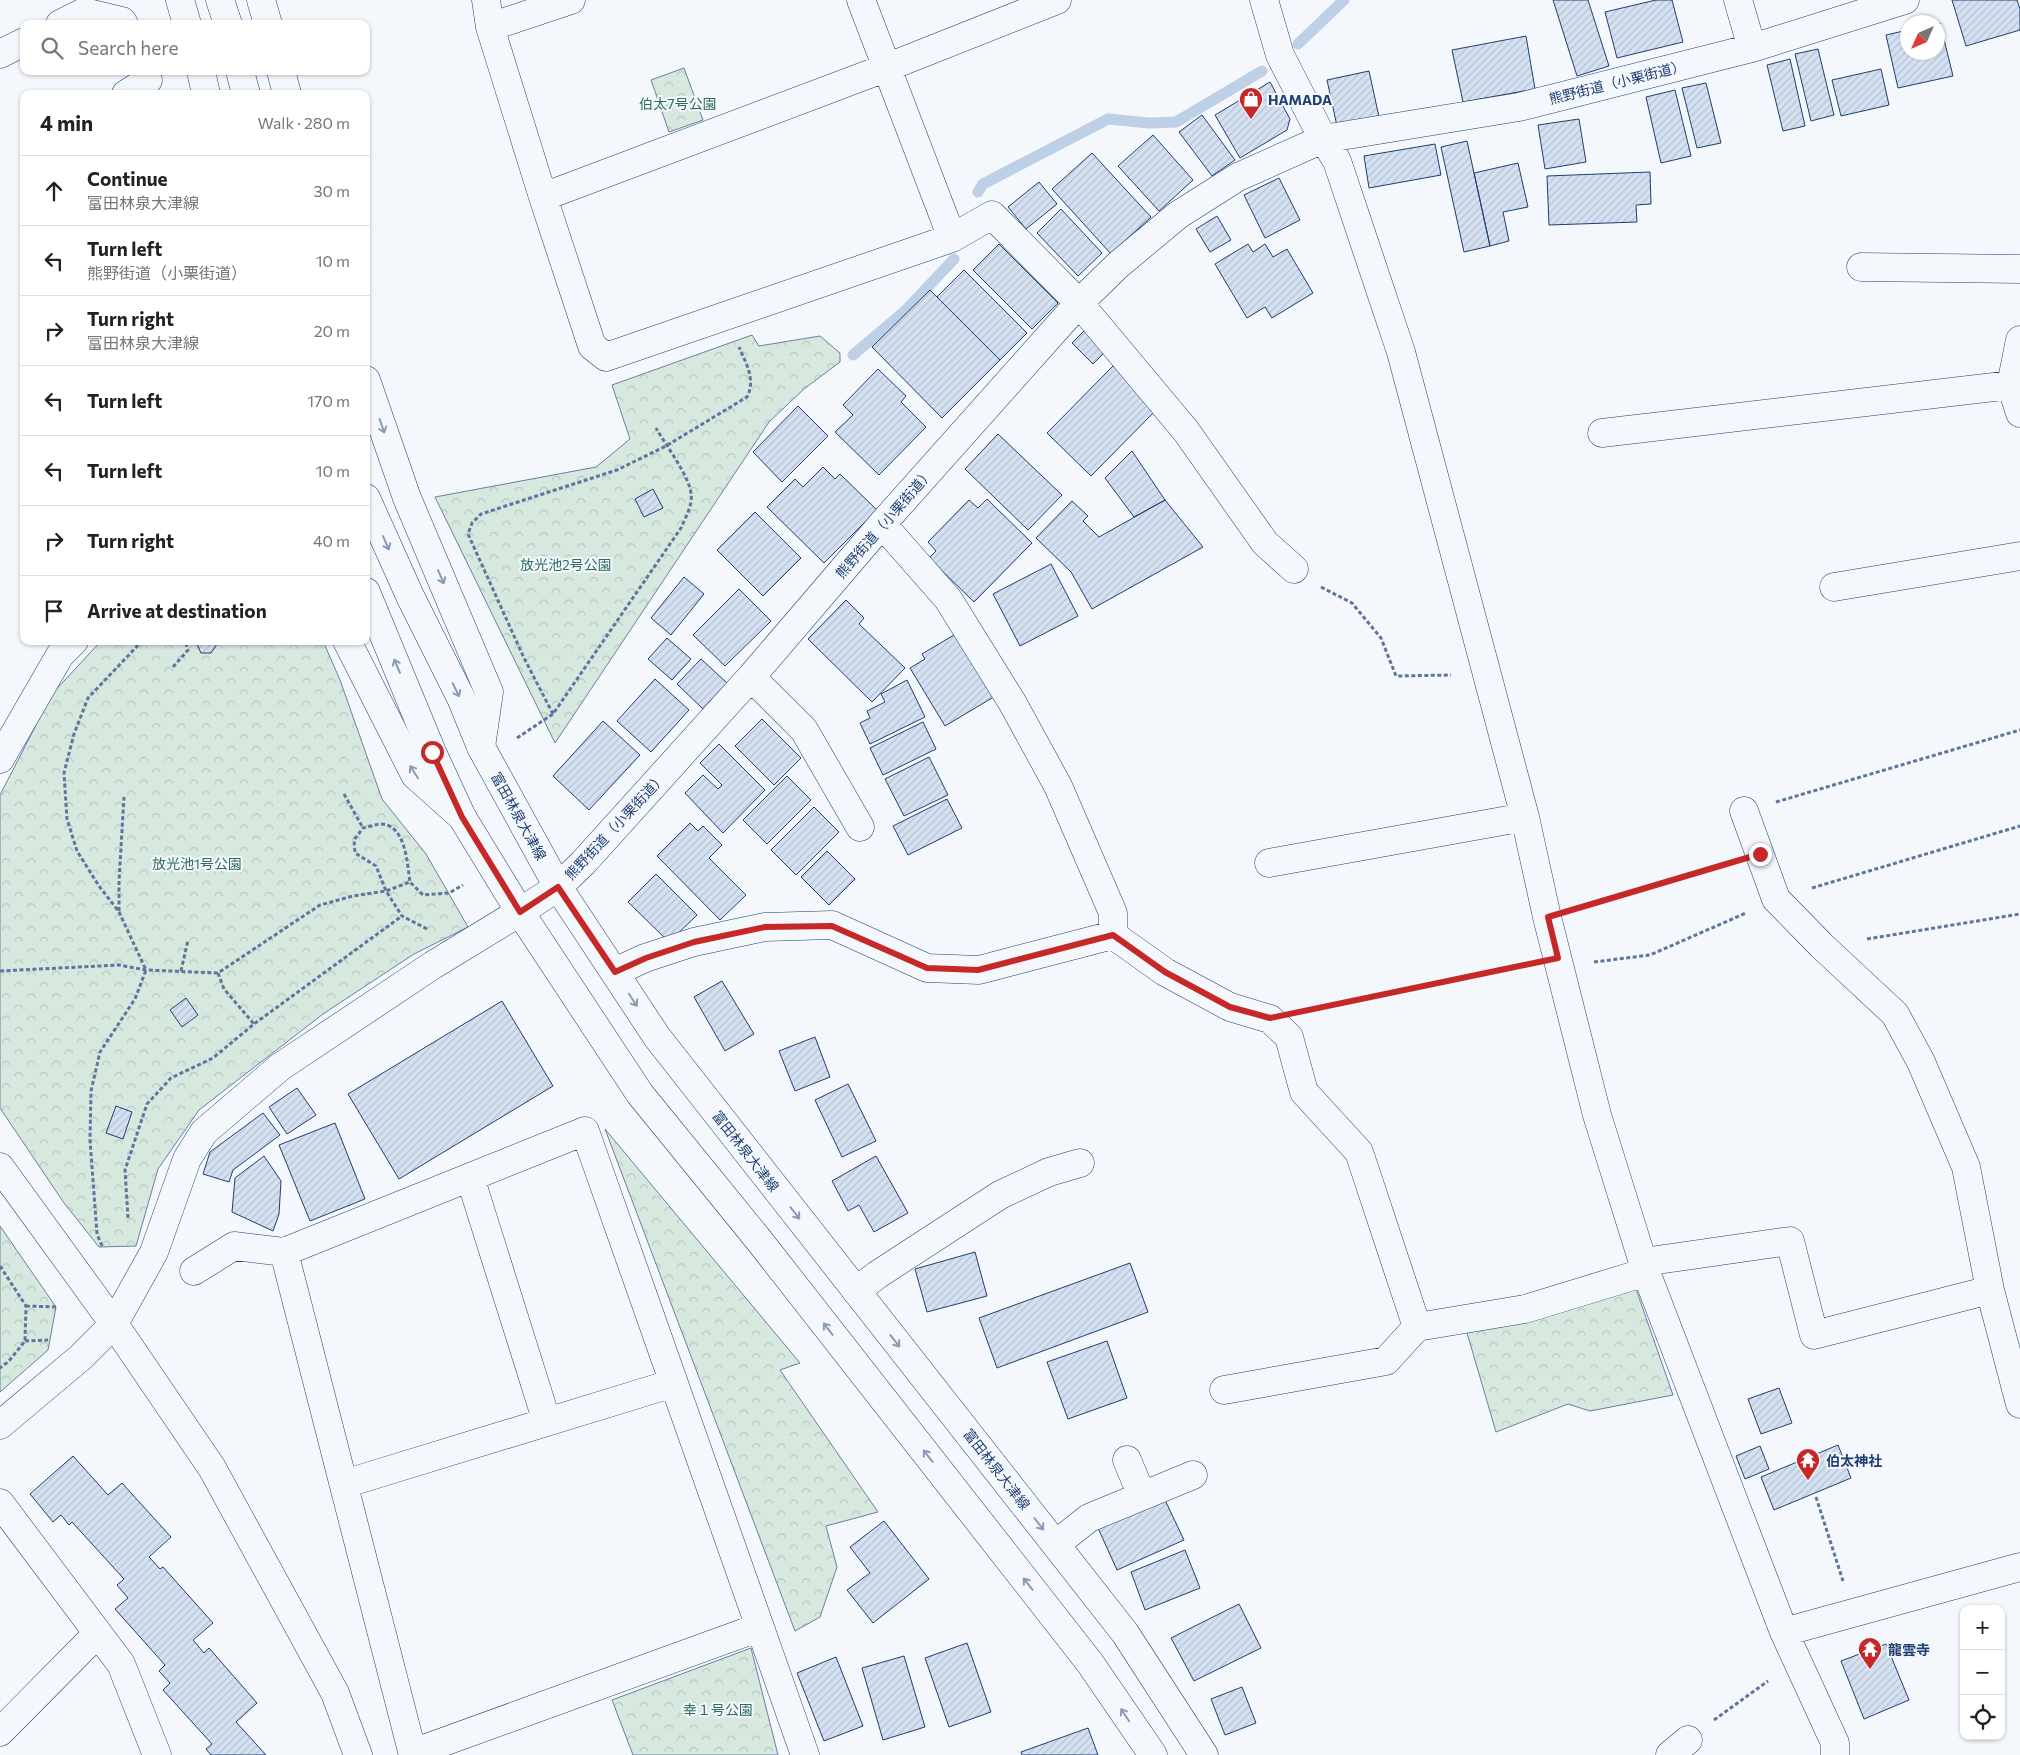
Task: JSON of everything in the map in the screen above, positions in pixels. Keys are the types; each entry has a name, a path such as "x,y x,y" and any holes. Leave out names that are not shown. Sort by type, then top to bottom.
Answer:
{"street":[{"path":"180,0 186,20"},
{"path":"220,0 227,20"},
{"path":"261,0 267,20"},
{"path":"486,0 490,27 542,197 592,346 606,357 952,238 992,215 1079,303 1186,431 1266,543 1294,569"},
{"path":"490,27 571,0"},
{"path":"861,0 952,238"},
{"path":"542,197 888,67 1057,0"},
{"path":"1264,0 1280,55 1323,140 1337,161 1401,352 1525,817 1597,1115 1644,1267 1784,1632 1835,1743 1835,1755"},
{"path":"1738,0 1752,48"},
{"name":"熊野街道（小栗街道）","path":"0,1424 80,1356 114,1324 154,1252 187,1160 204,1132 280,1067 433,965 558,887 583,863 751,677 882,524 1079,303 1118,264 1178,215 1238,177 1323,140 1519,106 1752,48 1905,0"},
{"path":"68,20 84,12 118,20"},
{"path":"0,54 20,44"},
{"path":"202,75 205,90"},
{"path":"241,75 245,90"},
{"path":"282,75 286,90"},
{"path":"1861,267 2020,269"},
{"path":"2020,340 2011,385 2020,413"},
{"path":"1602,433 2011,385"},
{"path":"370,392 407,498 488,692 481,748"},
{"name":"富田林泉大津線","path":"370,507 410,596 460,698 481,748 558,887 657,1037 1125,1633 1204,1755"},
{"path":"882,524 948,600 1012,702 1058,786 1090,858 1113,913 1113,935"},
{"path":"1834,586 2020,556"},
{"path":"370,602 432,752 462,817 520,912 640,1094 758,1239 1090,1663 1153,1755"},
{"path":"0,759 60,655 70,645"},
{"path":"349,645 415,775 462,817"},
{"path":"751,677 804,730 860,827"},
{"path":"1744,811 1776,899 1822,946 1895,1014 1921,1062 1966,1167 1990,1290 2020,1404"},
{"path":"1268,863 1525,817"},
{"path":"615,972 646,958 694,942 765,927 832,926 927,968 978,970 1113,935 1165,972 1230,1007 1270,1018 1289,1038 1304,1092 1359,1152 1417,1327"},
{"path":"194,1271 234,1246 284,1252 585,1131 805,1755"},
{"path":"856,1291 1000,1195 1049,1172 1080,1162"},
{"path":"0,1167 114,1324 212,1468 334,1693 358,1755"},
{"path":"470,1177 547,1422"},
{"path":"1224,1390 1386,1361 1417,1327 1525,1308 1644,1267 1790,1241 1814,1335 1990,1290"},
{"path":"284,1252 413,1754 760,1627"},
{"path":"344,1484 674,1383"},
{"path":"1127,1460 1142,1496"},
{"path":"1056,1544 1089,1518 1194,1475"},
{"path":"0,1503 121,1664 157,1755"},
{"path":"1784,1632 2020,1566"},
{"path":"0,1732 98,1633"}],"path":[{"path":"553,714 524,658 468,534 472,523 481,514 617,470 666,446 747,397 752,388 748,368 726,316"},
{"path":"515,740 553,714 681,528 689,510 692,495 686,479 656,428"},
{"path":"1294,569 1352,603 1381,638 1396,676 1487,674"},
{"path":"105,1251 97,1234 90,1140 91,1091 100,1052 134,999 146,970 120,912 99,886 77,851 67,819 64,773 74,734 88,698 138,645"},
{"path":"173,667 188,650 186,645"},
{"path":"1744,811 2020,730"},
{"path":"344,794 363,828"},
{"path":"120,912 119,881 124,797"},
{"path":"433,932 402,916 386,891 376,866 355,853 354,840 363,828 380,824 394,830 403,844 410,882 423,895 449,893 465,884"},
{"path":"1270,1018 1559,962 1650,955 1776,899 2020,826"},
{"path":"1548,917 1760,854"},
{"path":"0,971 119,965 146,970 218,973 320,905 353,896 386,891 410,882"},
{"path":"1822,946 2020,914"},
{"path":"181,971 188,940"},
{"path":"218,973 224,989 254,1024"},
{"path":"0,1266 26,1306 25,1342 9,1361 0,1368"},
{"path":"26,1306 66,1308"},
{"path":"1816,1497 1852,1613"},
{"path":"1679,1747 1796,1659"}],"green space":[{"name":"伯太7号公園","path":"684,68 703,120 669,132 651,80"},
{"name":"放光池2号公園","path":"752,335 759,346 820,336 840,353 840,362 804,389 769,422 555,743 435,497 596,467 630,439 612,385"},
{"name":"放光池1号公園","path":"97,645 325,645 340,680 382,799 426,854 468,927 414,954 323,1014 199,1110 158,1169 136,1246 99,1247 64,1203 0,1108 0,795 52,694"},
{"path":"605,1129 800,1363 780,1370 878,1512 826,1526 837,1567 820,1617 795,1631"},
{"path":"0,1226 56,1307 48,1350 0,1392"},
{"path":"1636,1289 1673,1395 1590,1411 1568,1404 1496,1432 1465,1326"},
{"name":"幸１号公園","path":"751,1648 778,1755 633,1755 612,1700"}],"building":[{"path":"1553,0 1588,0 1609,66 1577,76"},
{"path":"1656,0 1672,0 1683,42 1617,58 1605,12"},
{"path":"1952,0 2017,0 2020,9 2020,30 1966,46"},
{"path":"1900,32 1900,60 1945,60 1945,43 1953,76 1898,88 1886,35"},
{"path":"1526,36 1535,89 1463,102 1452,50"},
{"path":"1818,49 1834,115 1811,121 1795,54"},
{"path":"1790,59 1805,126 1783,131 1767,65"},
{"path":"1881,69 1889,105 1841,116 1832,80"},
{"path":"1369,71 1379,117 1337,126 1327,80"},
{"path":"1270,82 1290,119 1287,130 1240,158 1215,115"},
{"path":"1706,83 1721,143 1697,148 1682,88"},
{"path":"1675,90 1691,156 1661,163 1646,97"},
{"path":"1202,115 1235,160 1212,176 1179,132"},
{"path":"1579,119 1586,162 1545,169 1538,125"},
{"path":"1153,135 1193,180 1159,211 1118,166"},
{"path":"1467,141 1490,246 1464,252 1441,147"},
{"path":"1435,144 1441,175 1369,188 1364,156"},
{"path":"1092,153 1151,217 1111,254 1052,189"},
{"path":"1518,163 1528,207 1503,212 1509,241 1490,246 1474,173"},
{"path":"1650,172 1651,204 1636,205 1637,222 1549,225 1547,176"},
{"path":"1279,178 1300,220 1265,238 1244,195"},
{"path":"1039,182 1057,204 1026,229 1008,207"},
{"path":"1061,209 1102,253 1078,276 1037,233"},
{"path":"1217,216 1231,240 1210,252 1196,229"},
{"path":"999,244 1058,303 1032,329 973,270"},
{"path":"1248,244 1253,252 1265,244 1273,257 1287,249 1313,293 1272,318 1265,307 1247,318 1215,264"},
{"path":"964,270 1027,333 1000,360 937,297"},
{"path":"930,290 1000,360 942,418 872,347"},
{"path":"1090,325 1111,346 1093,364 1072,343"},
{"path":"1113,366 1157,409 1091,476 1047,433"},
{"path":"878,369 906,396 901,402 926,427 879,475 835,432 853,415 843,405"},
{"path":"798,406 828,436 782,482 753,452"},
{"path":"998,434 1062,495 1028,530 965,469"},
{"path":"1132,451 1165,500 1134,517 1105,478"},
{"path":"823,467 835,479 840,474 877,510 824,563 767,507 795,479 803,487"},
{"path":"653,489 663,508 644,517 635,499"},
{"path":"987,499 1032,543 974,602 929,558 936,551 928,542 969,500 978,508"},
{"path":"1165,500 1203,547 1092,609 1071,572 1036,538 1072,501 1088,516 1083,521 1099,537"},
{"path":"755,512 801,558 763,596 717,550"},
{"path":"1051,564 1078,616 1020,646 993,594"},
{"path":"684,577 704,594 671,635 651,618"},
{"path":"739,589 771,621 725,666 693,635"},
{"path":"846,600 864,618 859,624 905,668 872,702 808,639"},
{"path":"959,632 997,695 945,726 910,668 925,659 922,654"},
{"path":"667,638 691,659 672,680 648,659"},
{"path":"197,645 216,645 211,653 201,653"},
{"path":"701,659 727,683 703,709 677,684"},
{"path":"655,679 689,710 651,752 617,721"},
{"path":"907,680 925,717 870,744 860,723 870,718 867,711 885,702 881,694"},
{"path":"762,719 801,758 774,785 735,746"},
{"path":"603,721 640,755 589,810 553,776"},
{"path":"923,722 936,749 883,775 870,748"},
{"path":"719,744 765,790 723,833 685,793 703,775 718,789 722,785 700,763"},
{"path":"929,757 948,795 904,816 885,779"},
{"path":"787,776 811,800 767,844 743,820"},
{"path":"947,799 962,828 908,855 893,826"},
{"path":"814,807 839,832 796,875 771,850"},
{"path":"690,823 698,831 703,826 722,845 709,858 746,895 720,920 657,856"},
{"path":"827,851 855,879 829,905 801,877"},
{"path":"656,874 697,915 669,942 628,902"},
{"path":"722,981 754,1034 725,1051 694,997"},
{"path":"186,998 198,1015 182,1027 170,1010"},
{"path":"502,1001 553,1086 399,1179 348,1094"},
{"path":"815,1037 830,1077 795,1091 779,1051"},
{"path":"848,1084 876,1141 842,1157 815,1100"},
{"path":"297,1088 316,1115 287,1134 269,1107"},
{"path":"116,1106 132,1112 123,1139 106,1133"},
{"path":"263,1113 280,1135 233,1170 229,1182 203,1174 210,1152"},
{"path":"335,1123 365,1199 310,1221 279,1145"},
{"path":"264,1156 281,1181 279,1214 273,1231 232,1212 235,1178"},
{"path":"876,1156 908,1213 874,1232 859,1205 848,1211 832,1181"},
{"path":"975,1252 987,1296 927,1312 915,1269"},
{"path":"1130,1263 1148,1312 997,1368 979,1318"},
{"path":"1107,1341 1127,1398 1068,1419 1047,1362"},
{"path":"1779,1388 1792,1423 1761,1434 1748,1399"},
{"path":"1838,1445 1851,1478 1774,1510 1761,1477"},
{"path":"1760,1446 1769,1469 1745,1479 1736,1456"},
{"path":"73,1456 108,1495 122,1483 171,1537 149,1557 160,1569 163,1567 213,1623 193,1640 204,1653 209,1648 257,1703 236,1722 266,1755 211,1755 206,1749 212,1744 163,1690 170,1683 159,1671 165,1665 115,1609 128,1598 117,1585 124,1579 72,1522 69,1525 61,1515 53,1522 30,1494"},
{"path":"1164,1498 1184,1540 1117,1570 1098,1528"},
{"path":"884,1521 929,1579 873,1623 847,1590 870,1573 850,1547"},
{"path":"1185,1550 1200,1588 1145,1610 1131,1572"},
{"path":"1239,1604 1261,1648 1194,1681 1171,1638"},
{"path":"967,1643 991,1712 949,1727 925,1658"},
{"path":"1886,1644 1909,1700 1864,1719 1841,1661"},
{"path":"904,1656 925,1727 883,1740 862,1668"},
{"path":"836,1657 863,1726 824,1741 797,1673"},
{"path":"1242,1687 1256,1723 1225,1735 1211,1699"},
{"path":"1088,1728 1098,1755 1022,1755 1021,1752"}],"waterway":[{"path":"1298,44 1344,0"},
{"path":"978,192 983,184 1108,119 1149,123 1176,122 1262,71"},
{"path":"853,355 905,311 954,259"}],"place":[{"name":"HAMADA","path":"1251,120"},
{"name":"伯太神社","path":"1808,1481"},
{"name":"龍雲寺","path":"1870,1670"}],"route":[{"path":"432,752 462,817 520,912 558,887 615,972 646,958 694,942 765,927 832,926 927,968 978,970 1113,935 1165,972 1230,1007 1270,1018 1558,958 1548,917 1760,854"}]}
